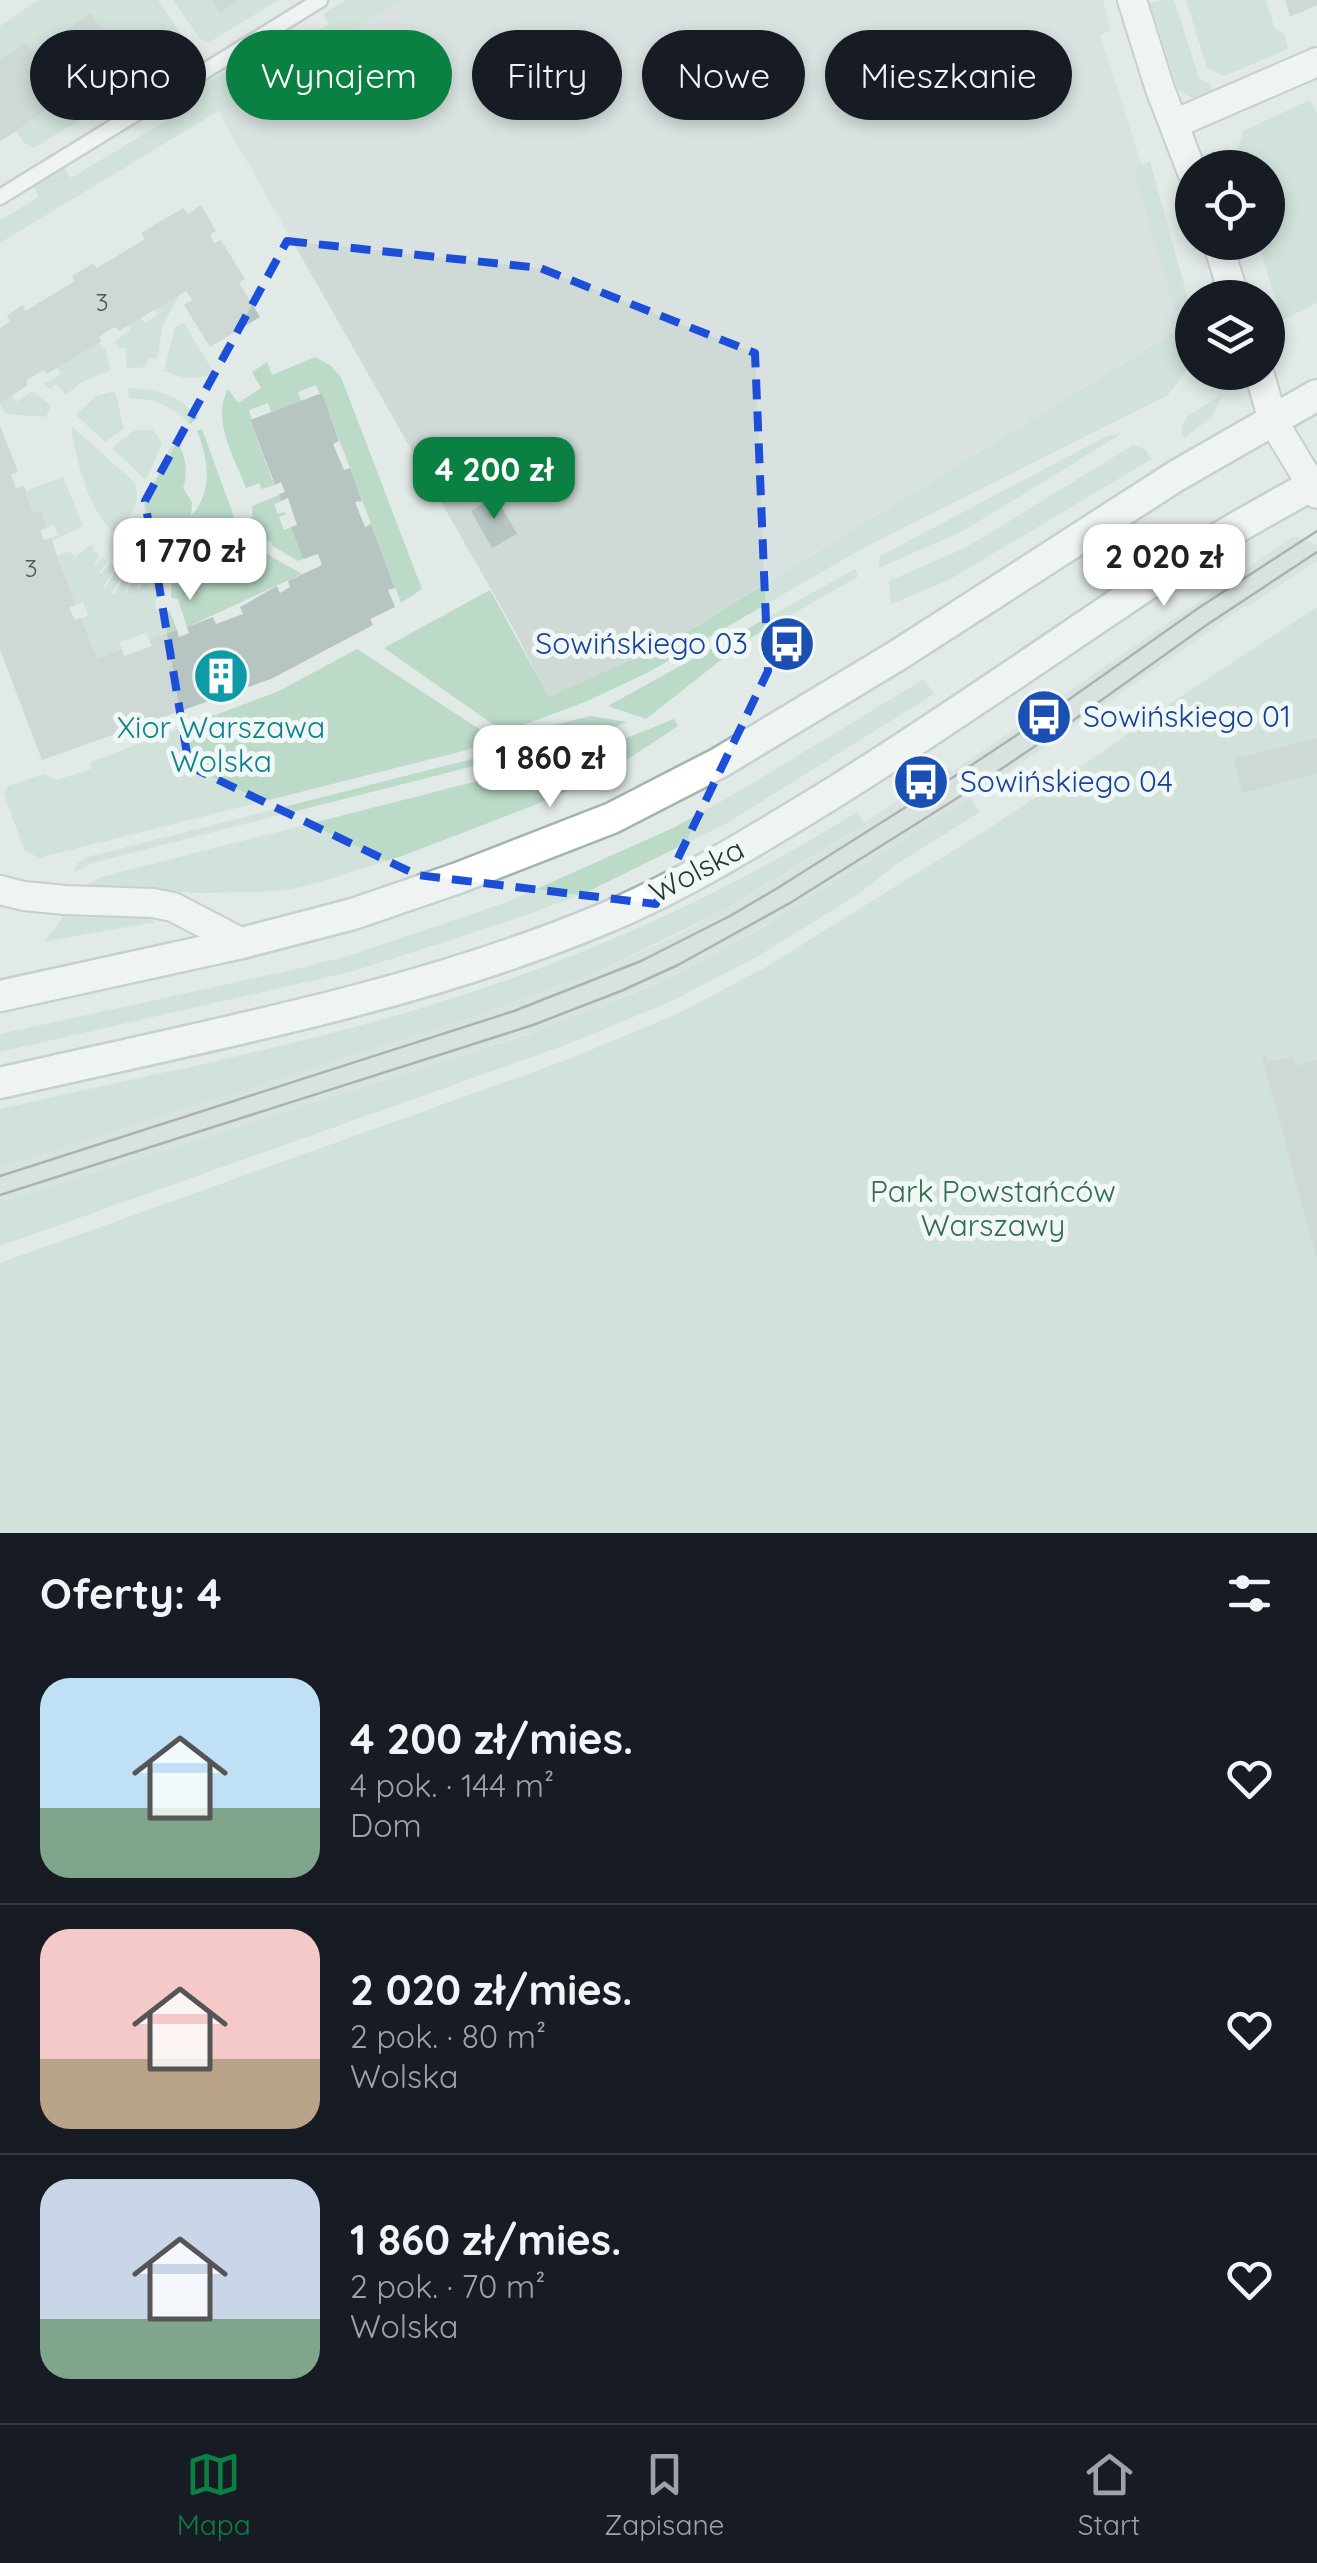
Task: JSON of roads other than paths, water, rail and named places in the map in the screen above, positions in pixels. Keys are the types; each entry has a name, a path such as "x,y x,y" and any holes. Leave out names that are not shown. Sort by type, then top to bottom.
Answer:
{"main road":[{"path":"0,996 242,943 353,914 612,818 719,764 1176,476 1317,395"},
{"name":"Wolska","path":"0,1083 348,1002 476,967 606,918 693,876 785,822 961,710 1193,554 1315,487"}],"street":[{"path":"1132,0 1184,150"},
{"path":"1174,124 1317,62"},
{"path":"1264,390 1272,421 1315,487"},
{"path":"0,890 24,896 173,907 242,943"}],"lane":[{"path":"0,196 320,0"}],"tram line":[{"path":"0,1176 514,1011 641,961 776,889 955,776 1317,531"},
{"path":"0,1195 533,1025 678,965 790,903 967,792 1317,552"}],"place":[{"name":"Sowińskiego 03","path":"787,644"},
{"name":"Xior Warszawa Wolska","path":"221,676"},
{"name":"Sowińskiego 01","path":"1044,717"},
{"name":"Sowińskiego 04","path":"921,782"}],"park label":[{"name":"Park Powstańców Warszawy","path":"993,1209"}]}
